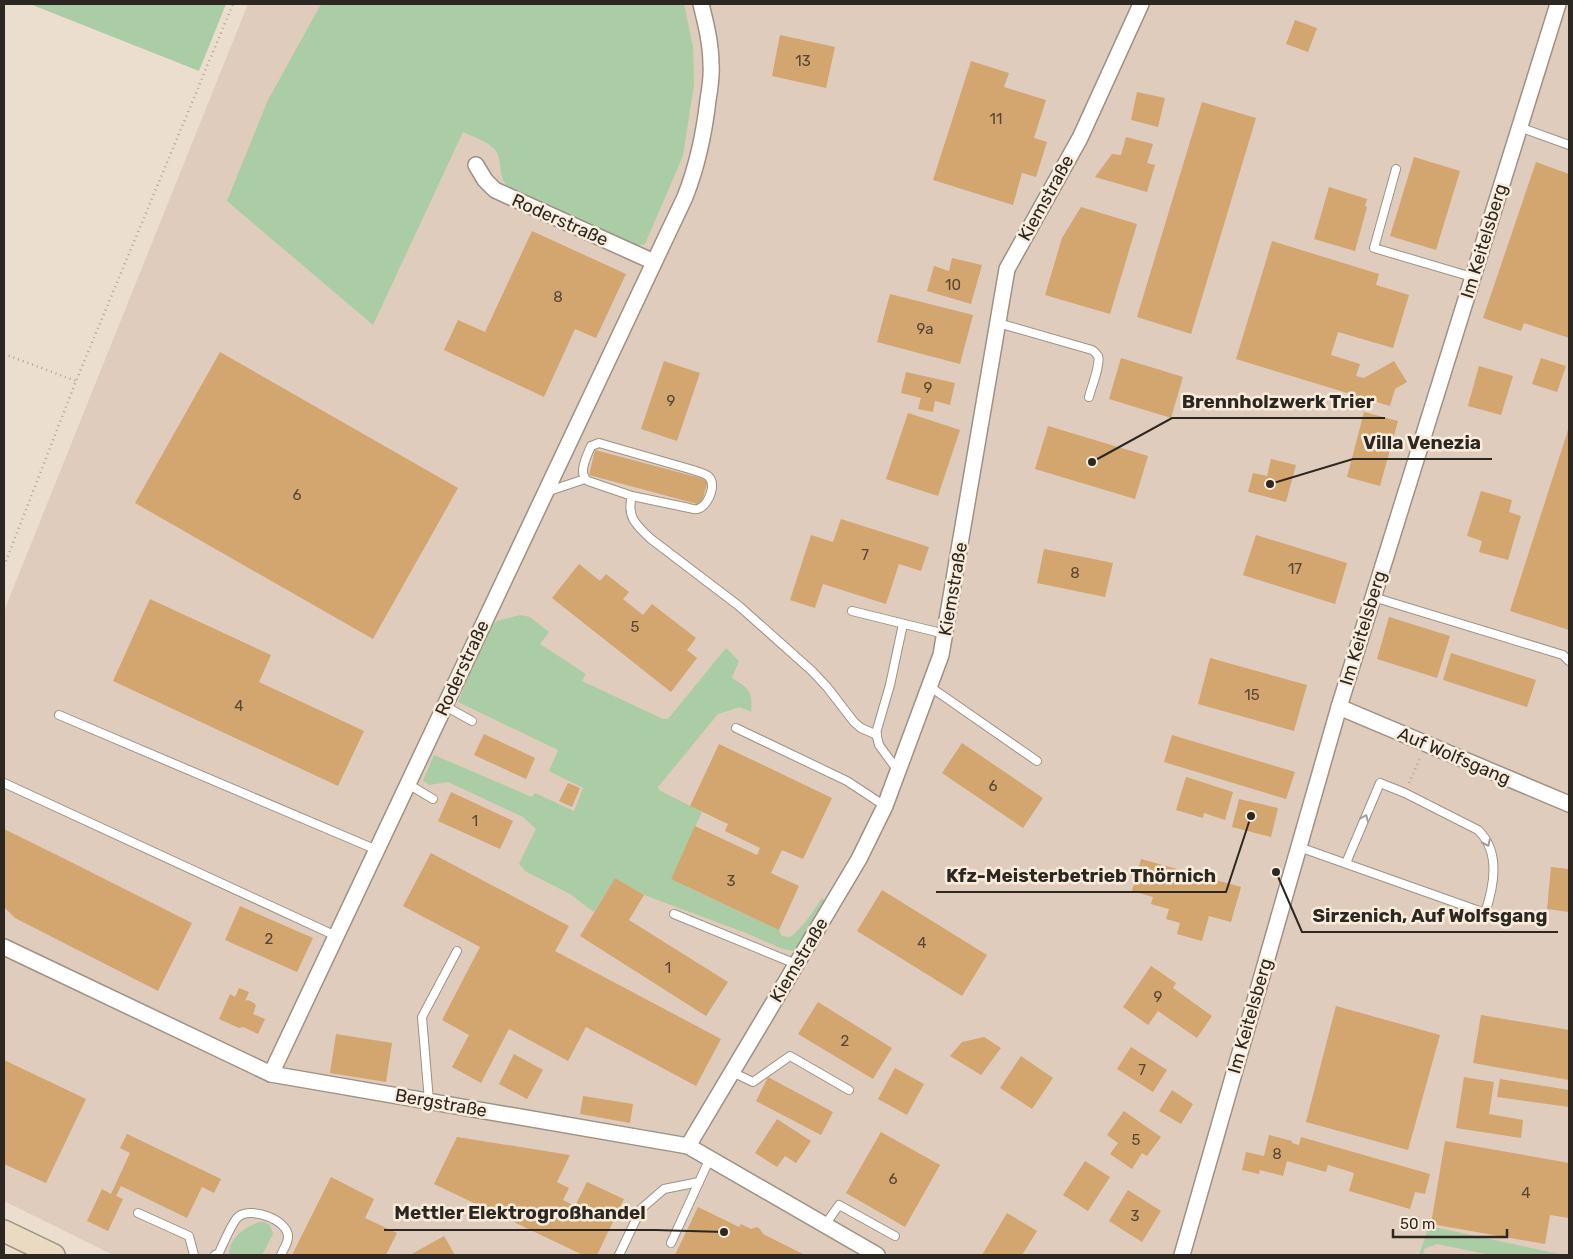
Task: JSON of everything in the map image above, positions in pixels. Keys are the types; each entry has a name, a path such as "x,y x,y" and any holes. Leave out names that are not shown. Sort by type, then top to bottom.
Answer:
{"street":[{"name":"Roderstraße","path":"271,1074 685,197 696,169 705,128 711,66 707,31 701,4"},
{"name":"Kiemstraße","path":"688,1146 859,858 885,806 941,655 1007,269 1080,138 1141,4"},
{"name":"Im Keitelsberg","path":"1182,1255 1339,707 1558,4"},
{"name":"Roderstraße","path":"476,164 485,180 495,190 654,262"},
{"name":"Auf Wolfsgang","path":"1339,707 1569,804"},
{"name":"Bergstraße","path":"4,947 271,1074 688,1146 877,1255"},
{"path":"4,1231 54,1255"}],"lane":[{"path":"1519,127 1569,145"},
{"path":"1396,170 1374,248 1472,278"},
{"path":"998,323 1092,350 1096,353 1099,357 1098,366 1088,396"},
{"path":"546,492 585,479 632,496 694,509 702,506 711,492 712,483 708,476 693,470 599,443 594,444 590,448 582,471 585,479"},
{"path":"632,496 630,503 632,517 651,539 739,606 812,671 854,722 861,728 876,735"},
{"path":"1373,597 1563,655 1569,662"},
{"path":"852,611 945,634"},
{"path":"898,771 879,745 876,735 890,685 903,624"},
{"path":"929,686 1037,761"},
{"path":"445,706 472,721"},
{"path":"58,716 377,850"},
{"path":"736,728 847,780 885,806"},
{"path":"4,783 336,936"},
{"path":"408,784 433,799"},
{"path":"1299,846 1346,863 1485,913 1492,893 1494,868 1492,854 1484,836 1478,830 1405,793 1380,784 1346,863"},
{"path":"674,914 796,964"},
{"path":"429,1101 422,1018 457,951"},
{"path":"732,1072 753,1082 790,1056 849,1090"},
{"path":"671,1243 710,1158"},
{"path":"619,1255 641,1208 664,1188 699,1182"},
{"path":"825,1225 839,1205 895,1236"},
{"path":"215,1255 218,1253 237,1218 245,1213 259,1213 271,1218 287,1231 288,1238 281,1255"},
{"path":"138,1214 189,1236 194,1255"}],"path":[{"path":"4,566 76,381 233,4"},
{"path":"4,354 76,381"},
{"path":"1411,778 1420,758"}],"shaded area":[{"path":"248,4 1569,4 1569,1255 113,1255 4,1201 4,611"}],"green space":[{"path":"30,4 226,4 199,71"},
{"path":"321,4 684,4 693,47 694,84 683,156 645,244 635,246 511,190 503,179 496,151 486,142 463,132 373,325 227,201 268,100"},
{"path":"520,615 530,617 549,632 540,644 586,674 582,681 663,719 668,719 726,648 739,661 732,678 749,691 751,712 740,707 718,714 658,787 659,790 702,812 671,879 779,930 782,936 790,937 795,933 808,919 822,898 824,900 823,906 794,951 783,949 746,933 644,895 615,878 594,912 570,894 525,871 519,864 536,829 523,817 448,782 429,785 423,780 434,755 532,797 535,793 574,811 583,788 549,771 558,750 458,702 487,631 497,621"},
{"path":"259,1222 270,1225 273,1234 262,1255 229,1255 231,1244 238,1234"},
{"path":"1429,1226 1564,1255 1491,1255 1437,1244 1424,1249 1423,1255 1419,1255"}],"building":[{"path":"1295,20 1317,28 1308,52 1286,44"},
{"path":"780,35 835,47 826,88 772,76"},
{"path":"971,61 1009,73 1004,87 1046,100 1034,138 1047,142 1036,177 1022,173 1013,205 933,180"},
{"path":"1137,92 1165,98 1158,127 1131,120"},
{"path":"1202,102 1256,118 1191,334 1137,317"},
{"path":"1126,137 1153,144 1147,163 1155,165 1147,192 1095,177 1112,154 1121,155"},
{"path":"1414,157 1460,171 1436,250 1390,236"},
{"path":"1536,162 1569,174 1569,338 1524,323 1521,331 1483,318"},
{"path":"1329,187 1367,199 1365,206 1367,207 1355,251 1314,239"},
{"path":"1081,207 1137,224 1110,314 1045,295 1062,238"},
{"path":"532,231 626,274 596,338 575,329 544,397 444,350 458,320 485,332"},
{"path":"1272,241 1379,274 1376,285 1409,295 1393,348 1338,332 1331,355 1360,364 1356,376 1364,378 1394,361 1407,382 1395,389 1390,406 1236,359"},
{"path":"952,258 982,265 971,304 927,291 934,266 949,271"},
{"path":"890,294 973,315 960,364 877,342"},
{"path":"220,352 458,488 373,639 135,503"},
{"path":"1121,358 1183,377 1171,418 1109,399"},
{"path":"1541,358 1566,366 1557,392 1532,384"},
{"path":"664,361 700,373 677,441 641,429"},
{"path":"1479,366 1513,376 1501,415 1468,406"},
{"path":"906,372 955,383 950,405 935,401 933,412 918,409 921,398 901,393"},
{"path":"1364,412 1398,421 1380,486 1347,477"},
{"path":"908,413 960,430 938,496 886,479"},
{"path":"1048,426 1148,456 1135,499 1035,469"},
{"path":"1569,427 1569,630 1510,611"},
{"path":"595,450 708,480 701,505 589,475"},
{"path":"1271,459 1296,465 1286,502 1248,492 1253,473 1267,476"},
{"path":"1481,491 1512,500 1509,512 1521,516 1508,560 1479,552 1482,541 1467,536"},
{"path":"841,519 929,547 921,571 899,564 886,604 823,584 815,608 790,600 811,535 833,542"},
{"path":"1256,535 1347,563 1335,604 1243,575"},
{"path":"1044,549 1113,563 1105,597 1037,583"},
{"path":"579,564 600,581 606,574 629,592 623,599 643,615 652,604 696,638 687,650 697,658 671,692 552,598"},
{"path":"150,599 271,655 259,682 364,731 338,786 113,681"},
{"path":"1389,617 1450,636 1437,678 1377,659"},
{"path":"1451,653 1536,680 1527,707 1443,680"},
{"path":"1210,658 1307,685 1294,731 1198,704"},
{"path":"484,734 535,758 526,779 474,755"},
{"path":"1172,735 1295,772 1286,799 1164,762"},
{"path":"962,743 1043,798 1023,828 942,773"},
{"path":"719,744 832,798 803,859 782,850 771,873 799,886 779,930 671,879 695,826 757,855 760,848 725,831 728,824 690,806"},
{"path":"1186,777 1233,792 1225,820 1204,813 1203,818 1176,810"},
{"path":"568,783 580,788 572,807 559,801"},
{"path":"451,792 513,821 500,849 438,821"},
{"path":"1239,799 1278,808 1271,837 1232,827"},
{"path":"4,829 192,923 158,991 15,918 4,907"},
{"path":"431,853 569,926 555,951 721,1039 696,1086 586,1027 568,1061 509,1029 481,1083 452,1067 469,1035 442,1020 480,947 403,906"},
{"path":"1141,859 1241,887 1231,922 1209,916 1202,941 1177,934 1180,923 1166,919 1169,909 1151,904 1153,897 1132,891"},
{"path":"1551,867 1569,869 1569,912 1547,909"},
{"path":"615,878 644,895 629,920 728,982 706,1016 580,936"},
{"path":"882,890 987,955 962,996 857,931"},
{"path":"240,906 313,938 297,972 225,940"},
{"path":"1151,966 1176,983 1173,988 1212,1016 1197,1038 1158,1011 1148,1025 1123,1007"},
{"path":"239,988 249,992 245,1001 248,1000 256,1006 253,1014 265,1019 258,1034 219,1019 230,994 235,997"},
{"path":"818,1002 892,1048 873,1079 798,1034"},
{"path":"1336,1006 1440,1035 1408,1150 1306,1122"},
{"path":"1481,1015 1569,1030 1569,1080 1473,1063"},
{"path":"336,1034 392,1043 386,1082 330,1073"},
{"path":"984,1037 1001,1048 981,1075 950,1056 962,1042"},
{"path":"1131,1047 1167,1070 1153,1092 1117,1069"},
{"path":"514,1054 543,1070 527,1099 499,1084"},
{"path":"1021,1056 1053,1078 1032,1109 1000,1088"},
{"path":"4,1060 86,1099 46,1183 4,1164"},
{"path":"895,1068 924,1084 907,1115 878,1099"},
{"path":"768,1077 833,1112 821,1135 756,1101"},
{"path":"1464,1077 1494,1082 1489,1114 1523,1120 1521,1138 1456,1128"},
{"path":"1500,1079 1569,1090 1569,1107 1497,1097"},
{"path":"1172,1090 1193,1104 1181,1124 1159,1111"},
{"path":"583,1096 633,1104 630,1123 580,1114"},
{"path":"1124,1111 1161,1137 1147,1156 1142,1153 1132,1169 1110,1154 1118,1143 1107,1135"},
{"path":"777,1119 811,1141 796,1163 785,1156 777,1167 755,1153"},
{"path":"881,1132 940,1165 905,1227 846,1193"},
{"path":"127,1134 221,1179 214,1193 202,1187 187,1218 121,1186 116,1196 123,1199 108,1231 87,1221 102,1189 111,1194 130,1153 120,1148"},
{"path":"1269,1135 1292,1141 1292,1143 1299,1145 1301,1137 1430,1174 1425,1194 1415,1192 1410,1209 1349,1191 1354,1173 1328,1165 1326,1172 1287,1161 1283,1176 1260,1170 1259,1174 1242,1170 1246,1152 1264,1156"},
{"path":"457,1137 570,1155 557,1182 569,1188 563,1200 575,1206 587,1182 624,1199 597,1255 583,1255 434,1184"},
{"path":"1445,1141 1569,1163 1569,1218 1550,1215 1545,1244 1431,1224"},
{"path":"1085,1161 1110,1177 1088,1211 1063,1195"},
{"path":"331,1177 374,1199 365,1218 397,1233 386,1255 292,1255"},
{"path":"1128,1190 1161,1211 1142,1242 1109,1221"},
{"path":"698,1207 739,1227 741,1224 751,1229 757,1227 763,1234 803,1254 675,1255"},
{"path":"1007,1213 1037,1231 1022,1255 982,1255"},
{"path":"444,1236 455,1255 410,1255"}],"place":[{"name":"Brennholzwerk Trier","path":"1092,462"},
{"name":"Villa Venezia","path":"1270,484"},
{"name":"Kfz-Meisterbetrieb Thörnich","path":"1251,816"},
{"name":"Sirzenich, Auf Wolfsgang","path":"1276,872"},
{"name":"Mettler Elektrogroßhandel","path":"724,1232"}]}
